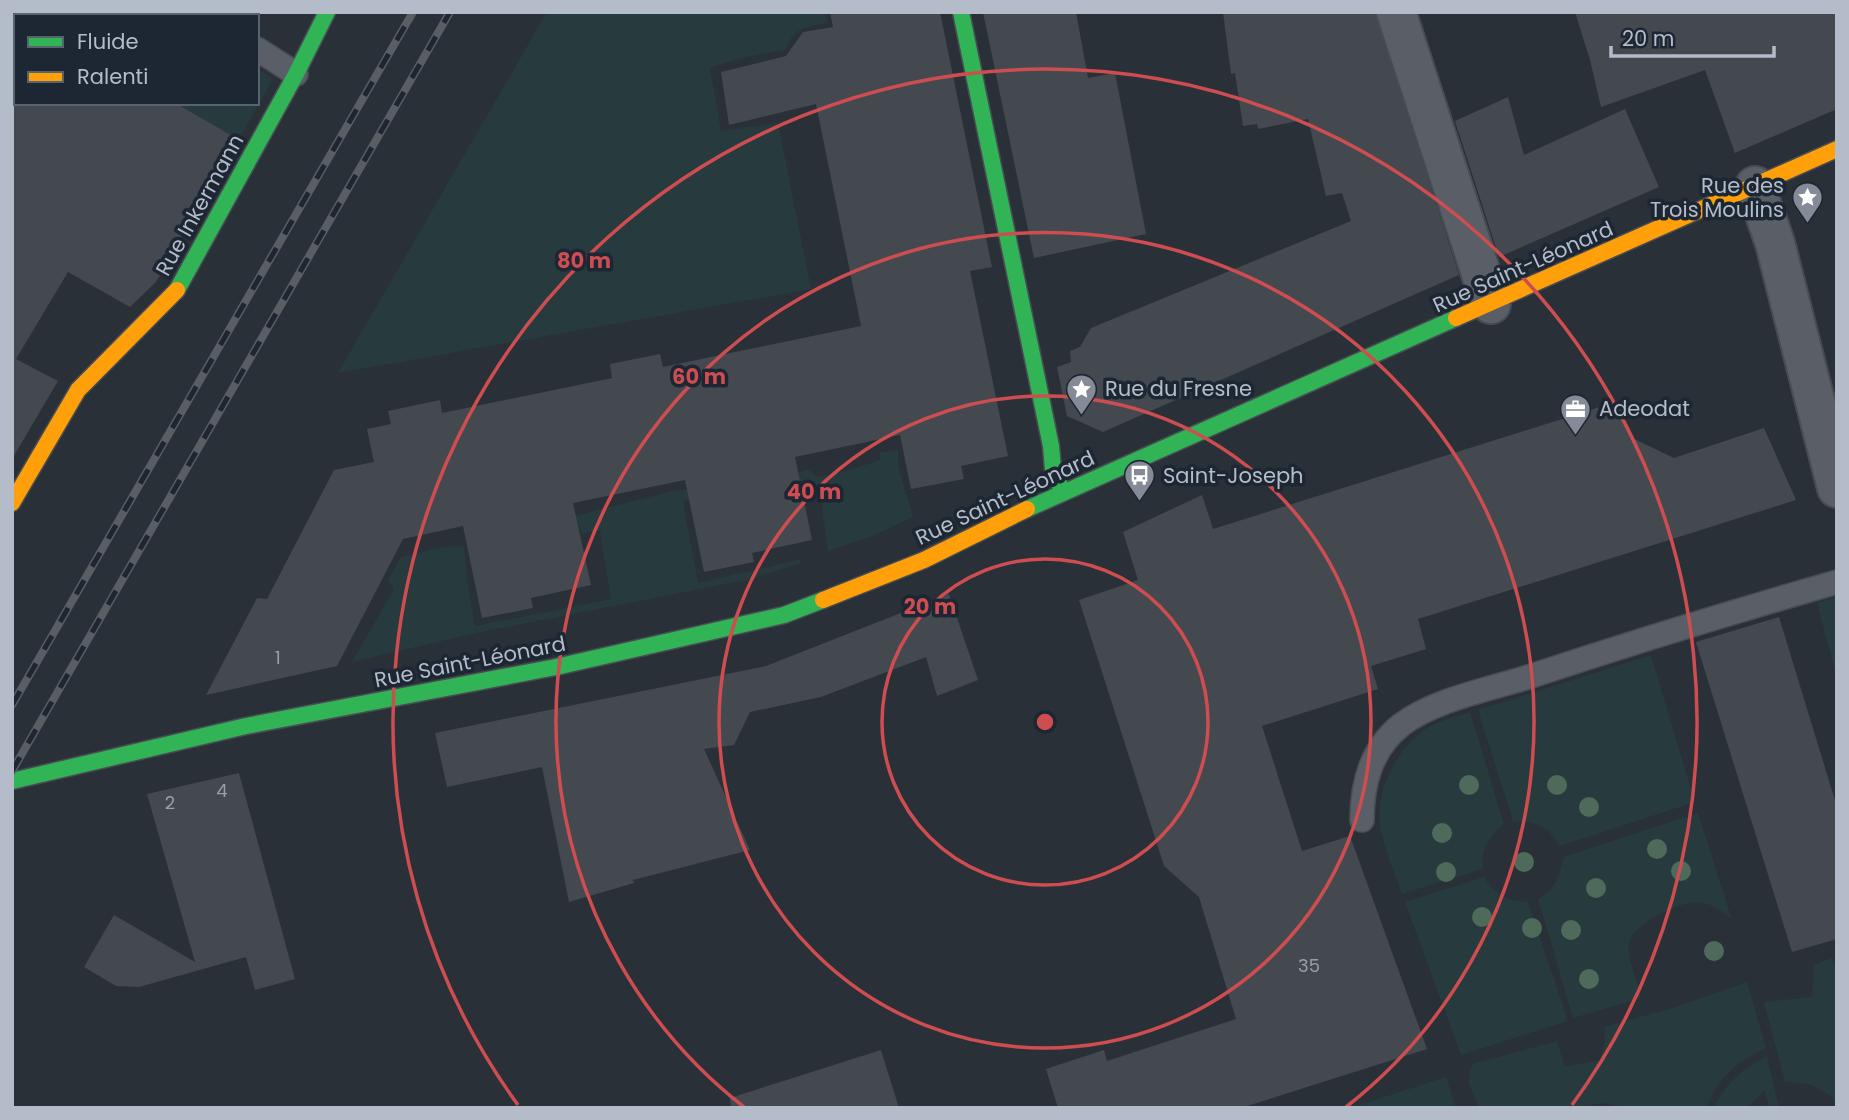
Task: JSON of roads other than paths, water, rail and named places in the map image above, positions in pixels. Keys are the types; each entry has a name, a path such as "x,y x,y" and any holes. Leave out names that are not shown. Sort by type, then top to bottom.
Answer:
{"street":[{"name":"Rue Inkermann","path":"12,503 78,390 174,295 296,74 327,12"},
{"path":"961,12 1051,446 1053,469 1063,493"},
{"path":"1396,12 1491,304"},
{"name":"Rue Saint-Léonard","path":"12,780 246,726 556,667 784,615 924,560 1063,493 1837,149"},
{"path":"1755,186 1776,243 1837,488"}],"lane":[{"path":"259,50 296,74"},
{"path":"1362,820 1362,794 1368,769 1380,747 1400,726 1424,711 1837,582"}],"railway":[{"path":"12,705 413,12"},
{"path":"12,771 450,12"}],"place":[{"name":"Rue des Trois Moulins","path":"1807,225"},
{"name":"Rue du Fresne","path":"1082,416"},
{"name":"Adeodat","path":"1576,436"},
{"name":"Saint-Joseph","path":"1140,503"}]}
